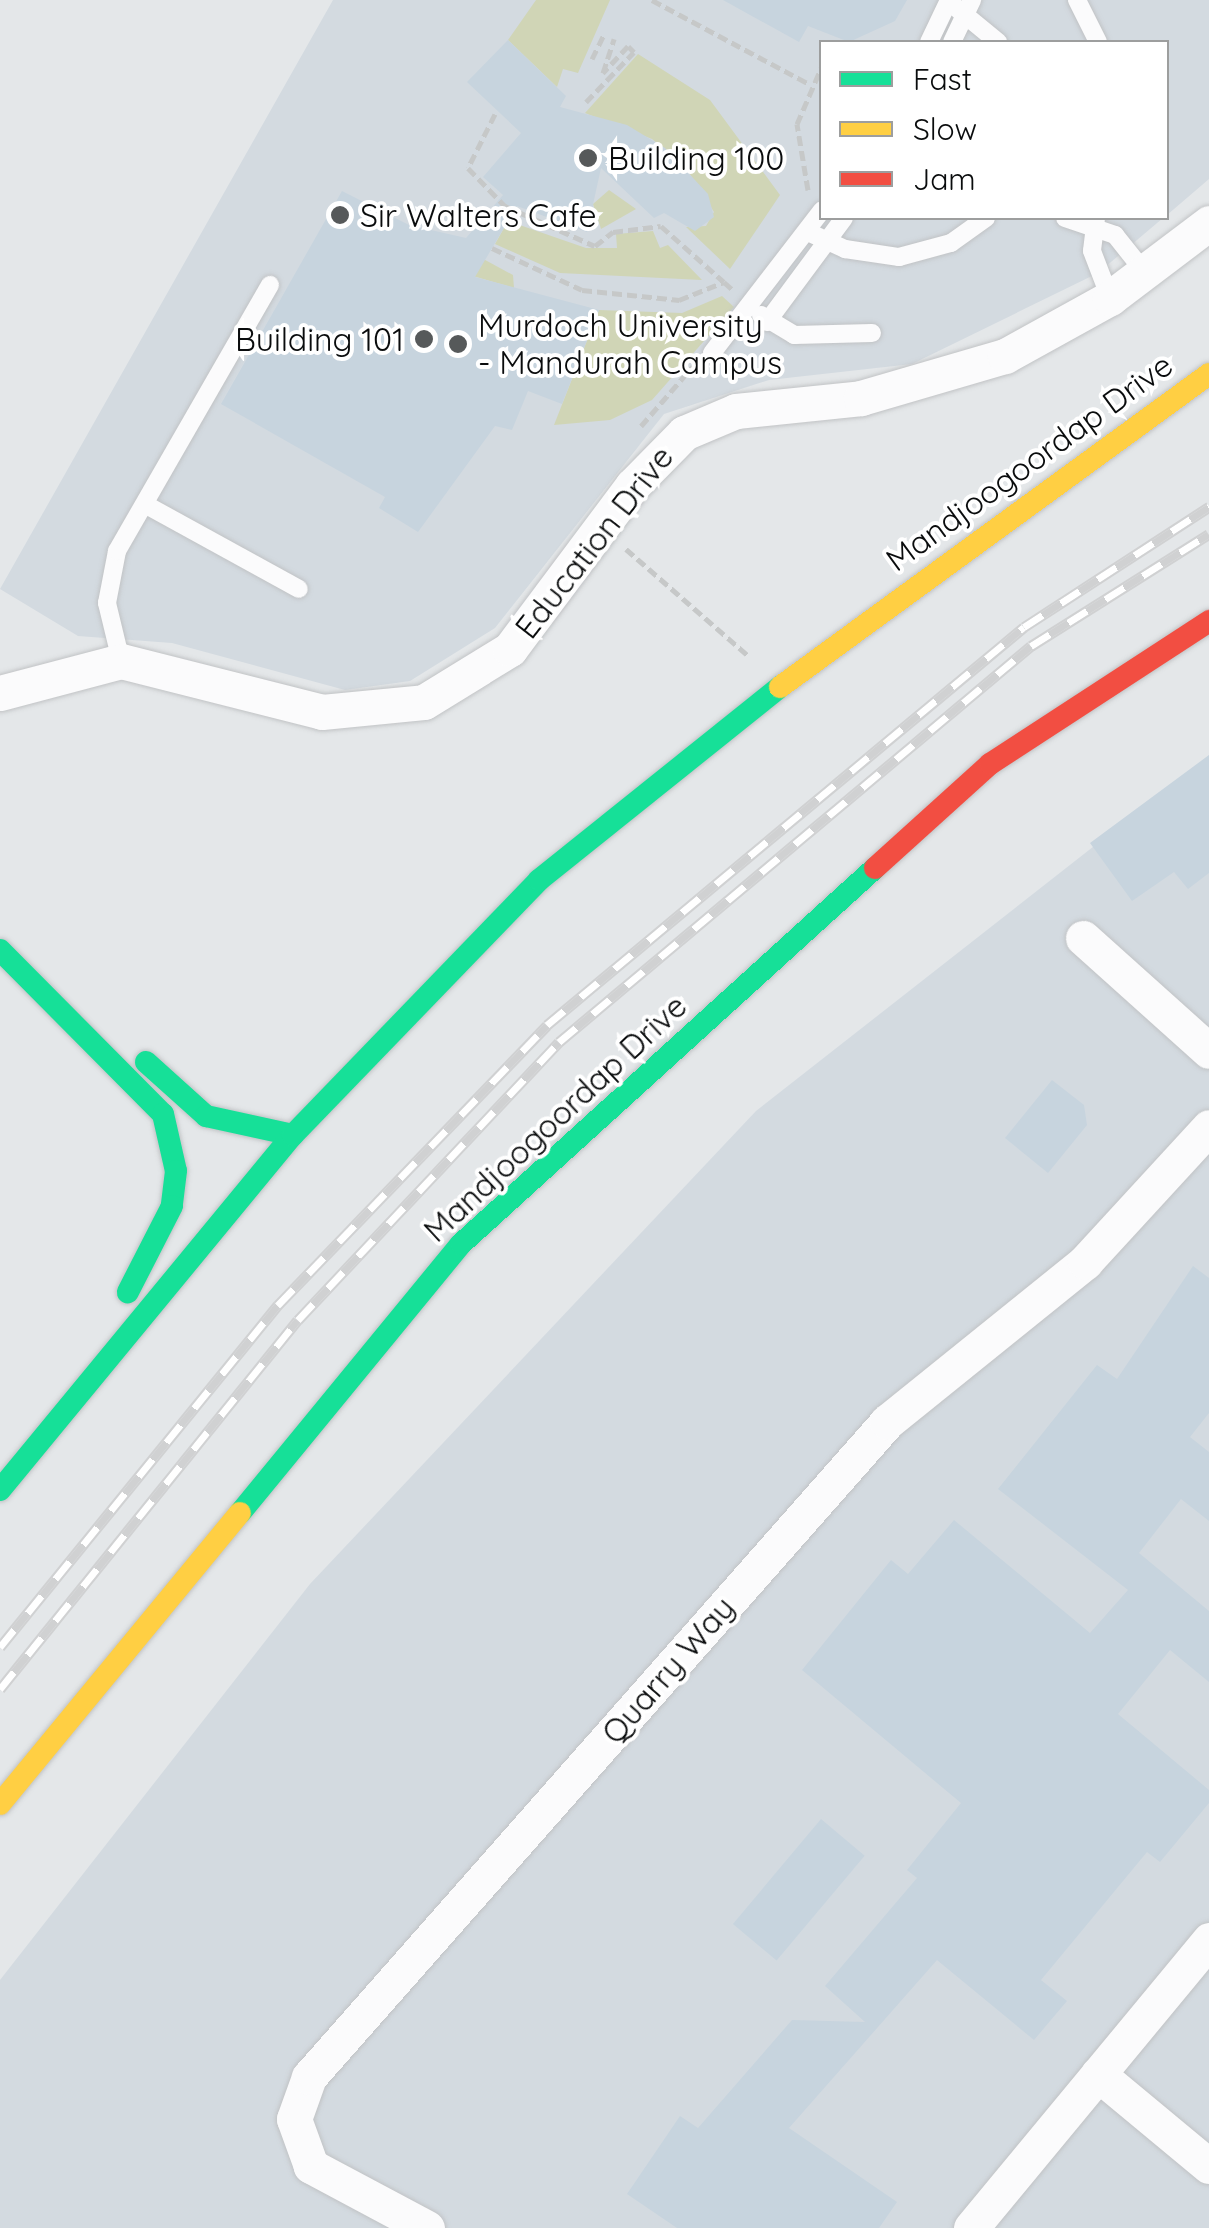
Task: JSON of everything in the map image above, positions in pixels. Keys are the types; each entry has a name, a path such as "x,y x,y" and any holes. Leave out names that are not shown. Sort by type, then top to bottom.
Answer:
{"highway":[{"name":"Mandjoogoordap Drive","path":"0,1490 293,1135 539,880 780,688 1209,374"},
{"name":"Mandjoogoordap Drive","path":"0,1804 461,1244 990,764 1209,622"},
{"path":"0,928 206,1116 293,1135"},
{"path":"0,950 144,1088 174,1154 167,1223 77,1392"}],"street":[{"name":"Education Drive","path":"5,694 121,661 322,712 424,702 510,649 655,459 696,426 968,370 1110,298 1209,223"},
{"path":"1084,938 1209,1051"},
{"name":"Quarry Way","path":"427,2228 311,2166 294,2119 309,2078 888,1422 1085,1262 1209,1127"},
{"path":"971,2228 1209,1940"},
{"path":"1098,2074 1209,2166"}],"lane":[{"path":"1076,0 1097,40"},
{"path":"929,40 949,1 969,6 996,40"},
{"path":"953,40 969,6"},
{"path":"767,322 816,237 820,220"},
{"path":"705,357 747,302 816,237 841,220"},
{"path":"816,237 899,257 951,243 983,220"},
{"path":"1093,224 1115,235 1146,274"},
{"path":"1093,224 1110,298"},
{"path":"121,661 107,584 116,550 148,506 170,452 270,284"},
{"path":"747,302 767,322 794,335 872,333"},
{"path":"148,506 299,589"}],"path":[{"path":"652,0 809,84"},
{"path":"592,59 604,34"},
{"path":"586,102 634,52 628,46 603,73 614,39"},
{"path":"802,200 810,187 797,124 809,84 819,70"},
{"path":"495,114 468,168 505,206 595,246 613,232 661,226 747,302"},
{"path":"492,248 534,274 600,292 679,300 724,282"},
{"path":"630,439 705,357"},
{"path":"620,544 780,688"}],"shaded area":[{"name":"Murdoch University - Mandurah Campus","path":"333,0 1209,0 1209,179 1169,213 1169,40 819,40 819,220 1161,220 1098,273 912,364 769,380 664,414 495,628 410,681 345,690 172,643 78,636 0,589"},
{"path":"1209,756 1209,2228 0,2228 0,1980 310,1584 756,1111"}],"green space":[{"path":"536,0 610,0 578,73 563,69 557,87 508,40"},
{"path":"638,54 710,100 780,195 730,269 686,227 706,226 714,212 686,168 652,139 585,113"},
{"path":"609,190 636,209 601,229 593,204"},
{"path":"508,221 586,248 617,248 616,234 653,231 660,248 668,245 702,280 560,273 495,244"},
{"path":"476,255 513,275 514,288 473,276"},
{"path":"722,296 734,307 652,400 610,420 554,425 599,310 682,313"}],"building":[{"path":"723,0 907,0 895,21 853,40 808,26 799,42"},
{"name":"Building 101","path":"508,40 566,96 560,107 627,125 665,148 708,194 714,217 695,231 664,213 654,218 601,168 587,232 517,206 475,277 599,310 562,404 528,391 512,430 495,426 418,532 379,508 385,497 221,404 342,191 409,225 466,238 503,195 483,177 521,133 467,82"},
{"path":"1209,755 1209,873 1188,889 1174,872 1132,901 1090,843"},
{"path":"1052,1080 1084,1105 1087,1125 1048,1173 1005,1138"},
{"path":"1193,1266 1209,1278 1209,1413 1190,1437 1209,1452 1209,1521 1181,1499 1139,1553 1209,1611 1209,1682 1170,1650 1118,1714 1209,1790 1209,1803 1160,1862 1147,1852 1041,1980 1067,2001 1034,2040 937,1960 789,2128 897,2202 879,2228 677,2228 627,2194 680,2116 698,2128 792,2020 865,2022 825,1986 917,1878 907,1870 961,1803 802,1670 891,1560 908,1574 954,1520 1090,1633 1128,1590 998,1489 1097,1365 1117,1379"},
{"path":"821,1819 865,1856 777,1961 733,1924"}],"railway":[{"path":"0,1647 278,1305 547,1025 1024,627 1209,507"},
{"path":"0,1689 298,1320 559,1042 1031,646 1209,534"}],"traffic: fast":[{"path":"0,1490 293,1135 539,880 780,687"},
{"path":"240,1513 461,1244 875,868"},
{"path":"0,950 163,1114 176,1171 172,1206 128,1292"},
{"path":"146,1062 206,1116 293,1135"}],"traffic: slow":[{"path":"780,687 1209,374"},
{"path":"0,1804 240,1513"}],"traffic: jam":[{"path":"875,868 990,764 1209,621"}],"place":[{"name":"Building 100","path":"588,158"},
{"name":"Sir Walters Cafe","path":"340,215"},
{"name":"Building 101","path":"424,339"},
{"name":"Murdoch University - Mandurah Campus","path":"458,344"}]}
